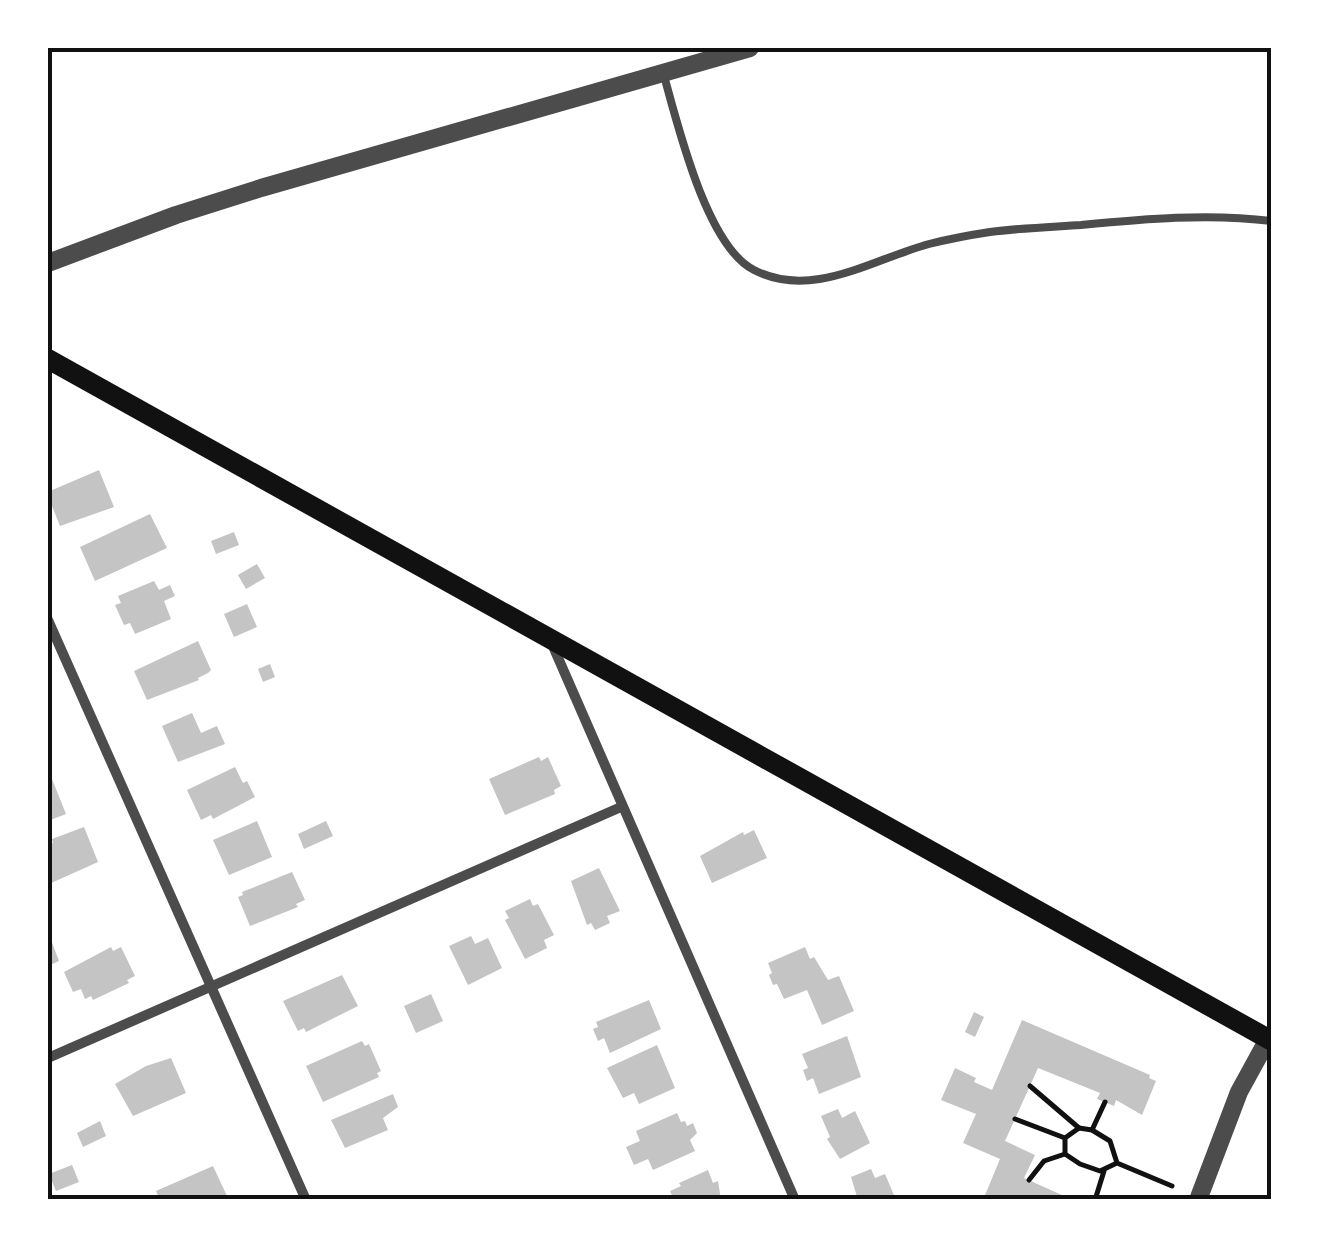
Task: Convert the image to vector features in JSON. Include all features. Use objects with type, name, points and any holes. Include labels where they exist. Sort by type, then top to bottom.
[{"type":"main road","points":[[48,358],[1270,1040]]},
{"type":"street","points":[[48,263],[244,193],[750,48]]},
{"type":"street","points":[[48,620],[306,1200]]},
{"type":"street","points":[[550,639],[795,1200]]},
{"type":"street","points":[[48,1058],[621,807]]},
{"type":"street","points":[[1198,1200],[1240,1092],[1270,1040]]},
{"type":"lane","points":[[663,72],[701,192],[723,238],[750,269],[780,280],[802,282],[862,270],[928,244],[991,232],[1169,217],[1272,222]]},
{"type":"path","points":[[1030,1086],[1079,1128],[1110,1140],[1117,1163]]},
{"type":"path","points":[[1092,1130],[1106,1102]]},
{"type":"path","points":[[1015,1119],[1064,1138]]},
{"type":"path","points":[[1064,1138],[1079,1128]]},
{"type":"path","points":[[1064,1138],[1065,1154]]},
{"type":"path","points":[[1065,1154],[1080,1164],[1104,1171]]},
{"type":"path","points":[[1029,1180],[1044,1161],[1065,1154]]},
{"type":"path","points":[[1095,1200],[1104,1171],[1117,1163]]},
{"type":"path","points":[[1117,1163],[1172,1186]]},
{"type":"building","points":[[99,470],[114,507],[60,526],[48,496],[50,491]]},
{"type":"building","points":[[150,514],[167,548],[95,581],[80,547]]},
{"type":"building","points":[[234,532],[239,545],[216,554],[211,541]]},
{"type":"building","points":[[257,564],[265,578],[246,589],[238,575]]},
{"type":"building","points":[[154,581],[159,590],[170,585],[175,596],[164,601],[171,619],[135,634],[130,623],[124,625],[115,605],[121,603],[118,596]]},
{"type":"building","points":[[247,604],[257,627],[234,637],[224,614]]},
{"type":"building","points":[[198,641],[211,670],[199,680],[147,700],[134,671]]},
{"type":"building","points":[[270,664],[275,677],[263,682],[258,669]]},
{"type":"building","points":[[192,713],[201,733],[217,726],[225,744],[178,762],[162,726]]},
{"type":"building","points":[[539,757],[541,761],[548,757],[561,786],[554,790],[555,794],[505,815],[489,779]]},
{"type":"building","points":[[235,767],[255,797],[213,819],[211,815],[201,820],[187,790]]},
{"type":"building","points":[[48,769],[66,814],[48,821]]},
{"type":"building","points":[[257,821],[272,857],[229,875],[213,840]]},
{"type":"building","points":[[326,821],[333,836],[304,849],[298,834]]},
{"type":"building","points":[[84,827],[98,862],[49,884],[48,845],[53,843],[52,839]]},
{"type":"building","points":[[754,830],[767,858],[712,883],[700,856]]},
{"type":"building","points":[[599,868],[620,911],[607,916],[610,923],[595,930],[591,923],[587,925],[571,881]]},
{"type":"building","points":[[292,872],[305,900],[296,904],[298,907],[250,926],[238,897]]},
{"type":"building","points":[[530,899],[533,906],[538,904],[554,935],[544,940],[547,948],[525,959],[505,920],[509,918],[505,911]]},
{"type":"building","points":[[48,932],[59,961],[48,966]]},
{"type":"building","points":[[471,936],[475,944],[488,938],[502,968],[468,985],[449,946]]},
{"type":"building","points":[[111,947],[113,951],[121,947],[135,976],[127,980],[129,983],[93,1000],[91,996],[85,999],[81,989],[73,992],[64,972]]},
{"type":"building","points":[[805,947],[828,980],[839,976],[854,1011],[822,1025],[807,990],[784,999],[777,984],[773,985],[768,963]]},
{"type":"building","points":[[342,975],[358,1006],[306,1032],[304,1028],[298,1031],[283,1001]]},
{"type":"building","points":[[431,994],[443,1021],[416,1033],[404,1006]]},
{"type":"building","points":[[649,1000],[661,1029],[610,1053],[604,1038],[598,1041],[593,1029],[598,1027],[596,1022]]},
{"type":"building","points":[[974,1012],[984,1017],[975,1037],[965,1032]]},
{"type":"building","points":[[1022,1020],[1156,1081],[1142,1115],[1116,1100],[1114,1106],[1097,1099],[1100,1093],[1038,1068],[1005,1141],[1035,1155],[1024,1178],[1073,1200],[983,1200],[1000,1159],[963,1143],[976,1114],[941,1100],[955,1068],[992,1090]]},
{"type":"building","points":[[847,1036],[861,1077],[819,1094],[813,1078],[807,1081],[803,1070],[808,1068],[802,1054]]},
{"type":"building","points":[[362,1041],[365,1046],[369,1044],[381,1071],[377,1073],[379,1077],[323,1102],[306,1066]]},
{"type":"building","points":[[657,1045],[675,1088],[639,1104],[634,1093],[623,1098],[607,1068]]},
{"type":"building","points":[[171,1058],[186,1093],[133,1116],[115,1084],[146,1066]]},
{"type":"building","points":[[393,1094],[398,1107],[383,1118],[388,1130],[345,1148],[331,1120]]},
{"type":"building","points":[[838,1109],[842,1118],[855,1111],[870,1143],[840,1159],[827,1139],[830,1137],[821,1116]]},
{"type":"building","points":[[677,1113],[687,1126],[693,1123],[697,1133],[690,1140],[695,1151],[653,1170],[648,1159],[634,1165],[626,1147],[640,1141],[636,1131]]},
{"type":"building","points":[[100,1121],[106,1136],[83,1147],[77,1133]]},
{"type":"building","points":[[72,1165],[79,1182],[56,1191],[49,1174]]},
{"type":"building","points":[[213,1166],[227,1196],[219,1200],[160,1200],[156,1191]]},
{"type":"building","points":[[871,1169],[875,1178],[885,1174],[896,1200],[858,1200],[851,1177]]},
{"type":"building","points":[[708,1170],[713,1183],[718,1181],[721,1200],[674,1200],[670,1191],[681,1186],[679,1183]]}]
